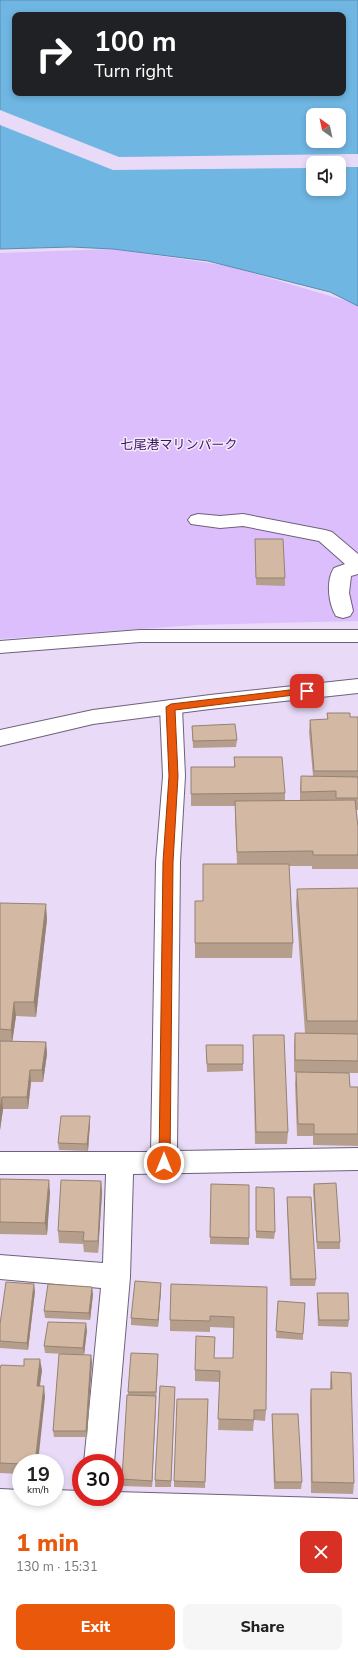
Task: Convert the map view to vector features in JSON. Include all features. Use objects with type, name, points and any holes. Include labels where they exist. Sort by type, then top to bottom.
[{"type":"street","points":[[198,520],[220,522],[243,520],[325,536],[358,566],[341,572],[339,593],[343,611]]},
{"type":"street","points":[[0,738],[93,718],[171,707],[358,686]]},
{"type":"street","points":[[164,1163],[168,862],[174,776],[171,707]]},
{"type":"street","points":[[0,1163],[164,1163],[358,1159]]},
{"type":"street","points":[[100,1454],[116,1277],[120,1163]]},
{"type":"street","points":[[0,1267],[116,1277]]},
{"type":"street","points":[[0,1504],[72,1502]]},
{"type":"street","points":[[124,1503],[358,1514]]},
{"type":"lane","points":[[0,647],[140,636],[358,636]]},
{"type":"green space","name":"七尾港マリンパーク","points":[[113,249],[229,266],[347,301],[358,306],[358,621],[197,625],[0,639],[0,253]]},
{"type":"water","points":[[0,0],[358,0],[358,306],[330,292],[208,261],[113,249],[71,247],[0,249]]},
{"type":"pier","points":[[0,110],[119,157],[358,154],[358,167],[346,167],[346,156],[306,156],[306,168],[113,170],[0,125]]},
{"type":"building","points":[[255,539],[283,539],[285,578],[256,578]]},
{"type":"building","points":[[327,713],[350,713],[350,717],[358,717],[358,771],[314,771],[310,720],[328,719]]},
{"type":"building","points":[[235,724],[237,740],[193,741],[192,726]]},
{"type":"building","points":[[234,757],[282,757],[285,793],[191,794],[191,767],[235,767]]},
{"type":"building","points":[[301,776],[358,777],[358,798],[336,798],[336,791],[301,792]]},
{"type":"building","points":[[355,800],[358,827],[358,855],[313,855],[313,851],[237,852],[235,801]]},
{"type":"building","points":[[203,864],[289,864],[293,943],[195,943],[195,901],[203,901]]},
{"type":"building","points":[[358,888],[358,1021],[307,1021],[297,889]]},
{"type":"building","points":[[0,903],[46,904],[34,1002],[14,1002],[11,1030],[0,1029]]},
{"type":"building","points":[[295,1033],[358,1034],[358,1061],[295,1060]]},
{"type":"building","points":[[253,1035],[284,1035],[288,1132],[256,1132]]},
{"type":"building","points":[[0,1041],[46,1042],[42,1070],[30,1070],[27,1097],[2,1097],[0,1110]]},
{"type":"building","points":[[206,1045],[243,1045],[243,1064],[207,1064]]},
{"type":"building","points":[[296,1072],[349,1073],[350,1087],[358,1087],[358,1134],[314,1134],[314,1124],[298,1124]]},
{"type":"building","points":[[61,1116],[90,1116],[87,1144],[58,1143]]},
{"type":"building","points":[[0,1179],[49,1180],[45,1223],[0,1222]]},
{"type":"building","points":[[61,1180],[101,1181],[98,1241],[83,1241],[84,1232],[58,1231]]},
{"type":"building","points":[[336,1183],[340,1242],[317,1242],[314,1184]]},
{"type":"building","points":[[211,1184],[249,1185],[249,1238],[210,1237]]},
{"type":"building","points":[[256,1187],[274,1188],[275,1232],[256,1231]]},
{"type":"building","points":[[287,1197],[311,1197],[316,1279],[291,1279]]},
{"type":"building","points":[[135,1281],[161,1283],[158,1320],[131,1318]]},
{"type":"building","points":[[6,1282],[34,1284],[27,1343],[0,1341],[0,1324]]},
{"type":"building","points":[[48,1284],[92,1287],[89,1313],[44,1311]]},
{"type":"building","points":[[171,1284],[267,1287],[266,1410],[254,1410],[254,1420],[218,1419],[220,1371],[195,1370],[196,1336],[215,1337],[214,1358],[233,1358],[234,1317],[210,1316],[210,1321],[170,1320]]},
{"type":"building","points":[[317,1293],[348,1293],[349,1320],[319,1320]]},
{"type":"building","points":[[278,1301],[305,1303],[303,1334],[276,1331]]},
{"type":"building","points":[[48,1322],[86,1323],[83,1348],[44,1346]]},
{"type":"building","points":[[131,1353],[158,1354],[156,1392],[128,1392]]},
{"type":"building","points":[[59,1354],[91,1355],[86,1431],[53,1431]]},
{"type":"building","points":[[24,1359],[40,1359],[37,1386],[44,1386],[36,1454],[12,1454],[12,1464],[0,1463],[0,1369],[1,1365],[24,1366]]},
{"type":"building","points":[[331,1372],[351,1373],[354,1483],[312,1482],[311,1389],[332,1389]]},
{"type":"building","points":[[160,1386],[175,1387],[171,1481],[155,1480]]},
{"type":"building","points":[[127,1395],[156,1396],[152,1481],[124,1479],[123,1454]]},
{"type":"building","points":[[177,1399],[208,1399],[205,1482],[174,1481]]},
{"type":"building","points":[[272,1414],[298,1414],[302,1482],[275,1482]]},
{"type":"route","points":[[164,1163],[168,862],[174,776],[171,707],[307,691]]}]
